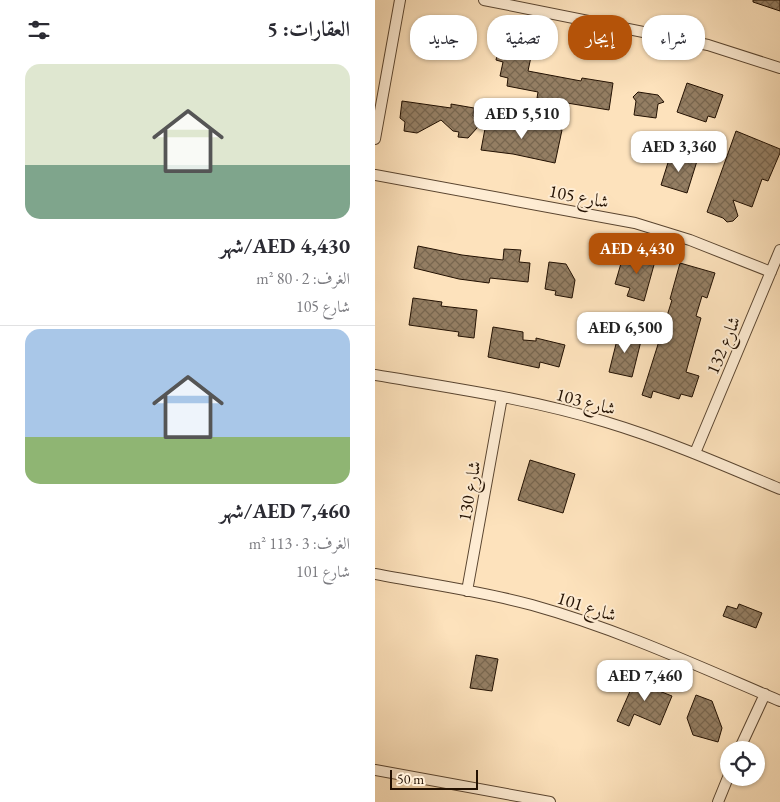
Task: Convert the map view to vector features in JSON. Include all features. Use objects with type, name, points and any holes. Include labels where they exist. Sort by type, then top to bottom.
[{"type":"street","points":[[375,139],[400,0]]},
{"type":"street","points":[[484,0],[707,45],[780,68]]},
{"type":"street","name":"شارع 105","points":[[375,175],[635,223],[690,240],[771,272]]},
{"type":"street","name":"شارع 132","points":[[695,453],[780,250]]},
{"type":"street","name":"شارع 103","points":[[375,375],[502,397],[606,422],[695,453],[780,489]]},
{"type":"street","name":"شارع 130","points":[[467,591],[502,397]]},
{"type":"street","name":"شارع 101","points":[[375,574],[530,605],[598,626],[632,638],[780,701]]},
{"type":"street","points":[[743,741],[765,694]]},
{"type":"street","points":[[375,770],[550,802]]},
{"type":"street","points":[[718,802],[725,786]]},
{"type":"building","points":[[753,0],[780,0],[780,11],[753,2]]},
{"type":"building","points":[[496,60],[530,60],[528,71],[581,81],[582,78],[613,83],[609,110],[537,98],[538,92],[507,86],[508,78],[500,76],[503,62]]},
{"type":"building","points":[[687,83],[723,95],[715,118],[708,116],[706,122],[677,112]]},
{"type":"building","points":[[638,92],[658,95],[664,102],[658,104],[656,118],[634,115],[636,101],[633,97]]},
{"type":"building","points":[[402,101],[451,108],[451,104],[474,108],[473,116],[486,118],[468,138],[458,137],[459,132],[453,131],[441,120],[417,133],[404,131],[405,122],[400,118]]},
{"type":"building","points":[[487,118],[529,125],[529,123],[562,130],[555,163],[513,154],[481,150]]},
{"type":"building","points":[[736,131],[780,149],[780,153],[768,181],[762,179],[752,207],[733,200],[738,216],[733,221],[727,222],[723,218],[707,212]]},
{"type":"building","points":[[671,153],[697,161],[687,193],[661,185]]},
{"type":"building","points":[[418,246],[462,255],[503,260],[504,249],[521,250],[519,262],[530,263],[528,282],[490,278],[489,283],[459,279],[414,268]]},
{"type":"building","points":[[640,249],[657,254],[644,301],[627,296],[630,288],[615,284],[622,260],[636,263]]},
{"type":"building","points":[[549,262],[566,264],[575,280],[572,298],[555,295],[556,291],[545,289]]},
{"type":"building","points":[[680,263],[715,273],[707,298],[702,296],[696,316],[701,318],[686,372],[699,376],[692,397],[681,394],[679,399],[653,391],[651,398],[642,395],[672,300],[670,299]]},
{"type":"building","points":[[413,298],[442,302],[441,306],[477,310],[474,338],[458,336],[459,332],[409,325]]},
{"type":"building","points":[[493,327],[523,332],[523,340],[536,341],[536,338],[565,345],[559,367],[540,362],[539,368],[488,357]]},
{"type":"building","points":[[619,332],[642,337],[632,377],[609,372]]},
{"type":"building","points":[[530,460],[575,474],[563,513],[518,500]]},
{"type":"building","points":[[739,604],[762,613],[756,628],[723,616],[727,606],[737,609]]},
{"type":"building","points":[[476,655],[498,659],[492,691],[470,688]]},
{"type":"building","points":[[638,673],[657,681],[654,689],[672,696],[660,725],[634,714],[629,726],[617,721]]},
{"type":"building","points":[[696,695],[712,701],[722,728],[718,742],[693,735],[687,718]]}]
